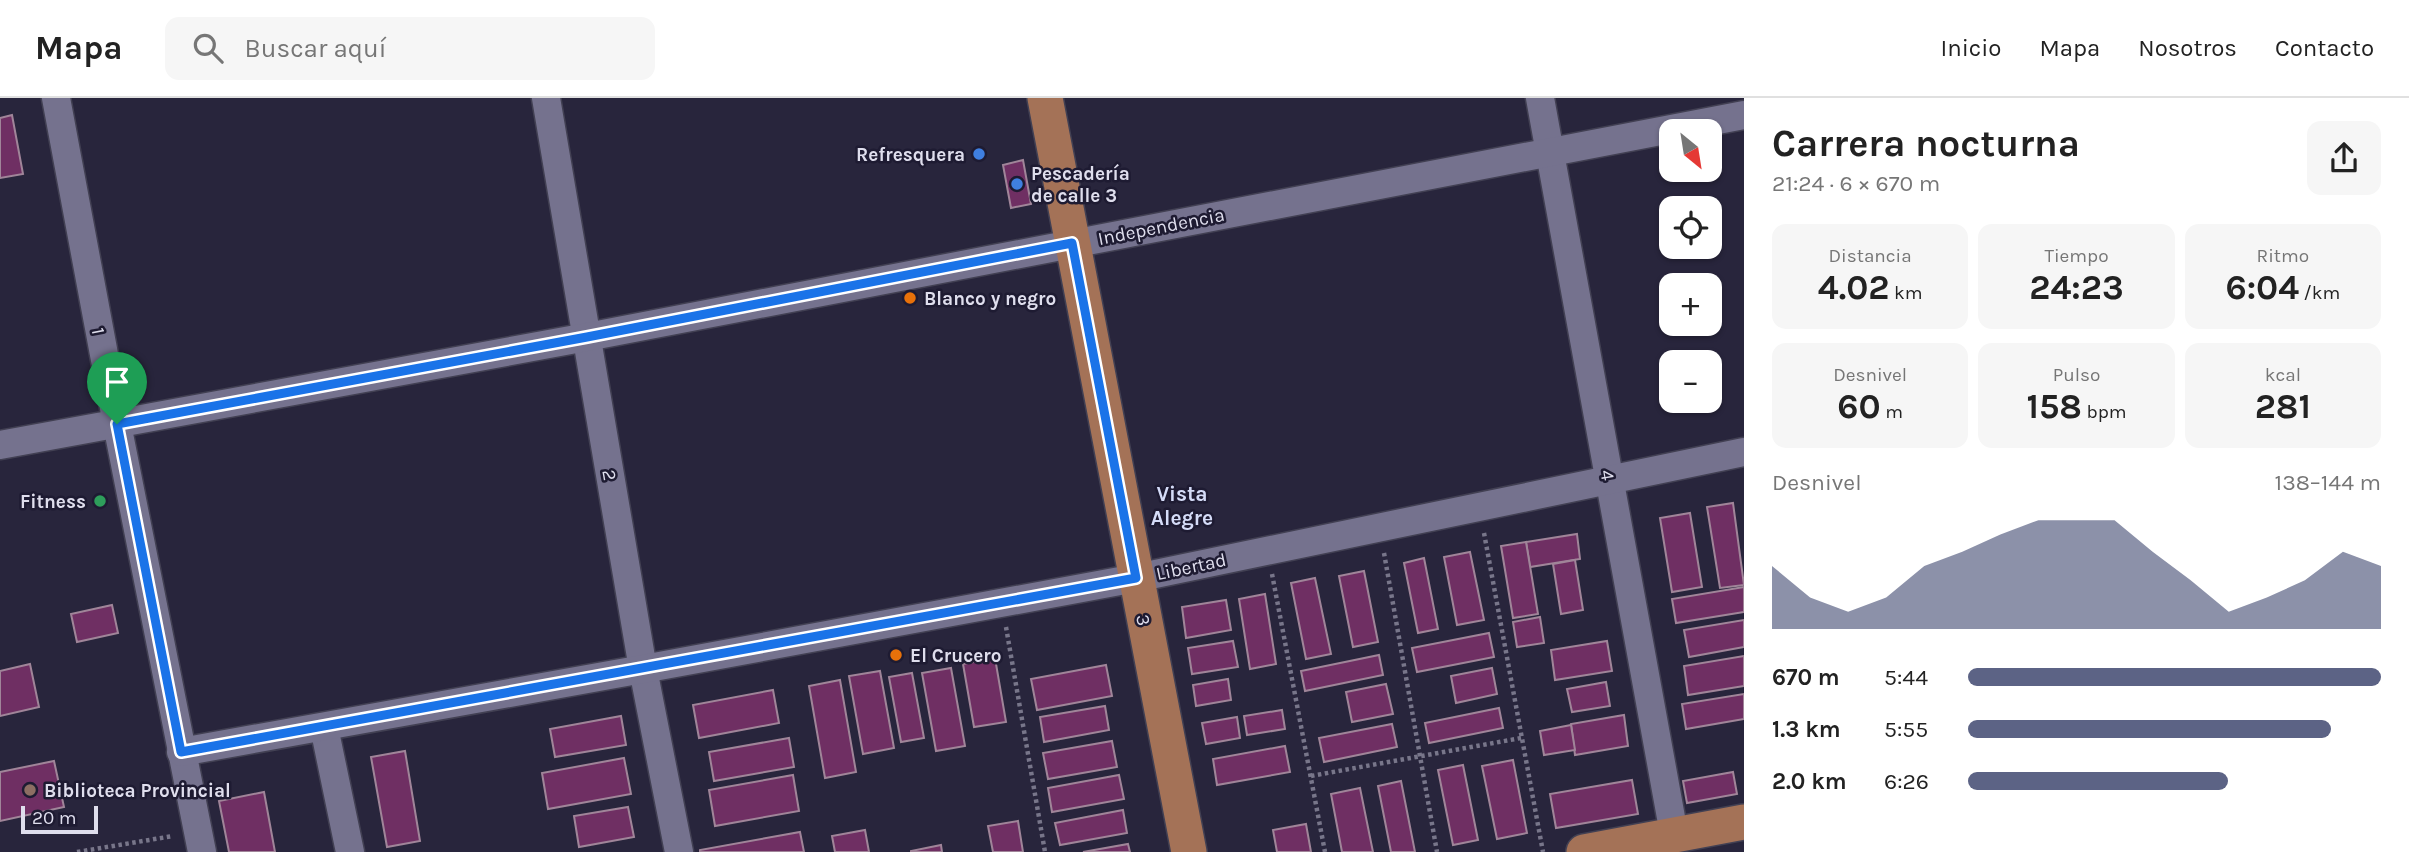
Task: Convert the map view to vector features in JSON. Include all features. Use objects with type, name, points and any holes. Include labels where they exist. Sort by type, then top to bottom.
[{"type":"main road","name":"3","points":[[1045,98],[1189,852]]},
{"type":"main road","points":[[1584,852],[1676,843],[1744,822]]},
{"type":"street","name":"1","points":[[55,98],[200,842]]},
{"type":"street","name":"2","points":[[546,98],[643,669],[679,852]]},
{"type":"street","name":"4","points":[[1539,98],[1676,843]]},
{"type":"street","name":"Independencia","points":[[0,445],[587,337],[1744,115]]},
{"type":"street","name":"Libertad","points":[[181,752],[1136,578],[1744,452]]},
{"type":"street","points":[[324,727],[350,852]]},
{"type":"path","points":[[1479,507],[1542,852]]},
{"type":"path","points":[[1379,527],[1437,852]]},
{"type":"path","points":[[1268,551],[1325,852]]},
{"type":"path","points":[[1002,602],[1045,852]]},
{"type":"path","points":[[1311,776],[1521,738]]},
{"type":"path","points":[[77,852],[200,842]]},
{"type":"building","points":[[12,115],[23,174],[0,178],[0,118]]},
{"type":"building","name":"Pescadería de calle 3","points":[[1023,160],[1031,204],[1011,208],[1003,165]]},
{"type":"building","points":[[1733,503],[1744,585],[1720,588],[1707,507]]},
{"type":"building","points":[[1690,513],[1702,587],[1672,592],[1660,518]]},
{"type":"building","points":[[1577,534],[1580,559],[1530,567],[1526,542]]},
{"type":"building","points":[[1526,542],[1538,614],[1513,618],[1501,546]]},
{"type":"building","points":[[1470,552],[1484,620],[1457,625],[1444,557]]},
{"type":"building","points":[[1424,558],[1438,629],[1418,633],[1404,563]]},
{"type":"building","points":[[1575,560],[1583,610],[1561,614],[1553,564]]},
{"type":"building","points":[[1364,571],[1378,642],[1353,647],[1339,576]]},
{"type":"building","points":[[1315,578],[1331,654],[1306,659],[1291,583]]},
{"type":"building","points":[[1744,587],[1744,612],[1676,623],[1672,599]]},
{"type":"building","points":[[1265,594],[1276,664],[1250,669],[1239,599]]},
{"type":"building","points":[[1226,600],[1231,630],[1186,638],[1182,607]]},
{"type":"building","points":[[112,605],[118,633],[77,642],[71,614]]},
{"type":"building","points":[[1540,617],[1544,643],[1517,647],[1513,622]]},
{"type":"building","points":[[1744,620],[1744,647],[1689,657],[1684,630]]},
{"type":"building","points":[[1489,633],[1494,657],[1417,672],[1412,648]]},
{"type":"building","points":[[1233,641],[1238,667],[1192,674],[1188,648]]},
{"type":"building","points":[[1607,641],[1612,671],[1555,680],[1551,650]]},
{"type":"building","points":[[1379,655],[1383,675],[1305,691],[1301,671]]},
{"type":"building","points":[[1744,656],[1744,686],[1688,695],[1684,666]]},
{"type":"building","points":[[995,658],[1006,722],[974,727],[963,664]]},
{"type":"building","points":[[30,664],[39,707],[0,716],[0,671]]},
{"type":"building","points":[[1106,665],[1112,696],[1037,710],[1031,679]]},
{"type":"building","points":[[951,668],[965,746],[936,751],[922,673]]},
{"type":"building","points":[[1492,668],[1497,694],[1456,703],[1451,676]]},
{"type":"building","points":[[880,671],[894,748],[863,754],[849,676]]},
{"type":"building","points":[[912,673],[924,738],[901,742],[889,677]]},
{"type":"building","points":[[1228,679],[1231,700],[1196,706],[1193,685]]},
{"type":"building","points":[[840,680],[856,772],[825,778],[809,686]]},
{"type":"building","points":[[1606,682],[1610,706],[1572,712],[1567,689]]},
{"type":"building","points":[[1386,684],[1393,714],[1352,722],[1346,692]]},
{"type":"building","points":[[773,690],[779,723],[699,738],[693,705]]},
{"type":"building","points":[[1744,694],[1744,719],[1686,729],[1682,704]]},
{"type":"building","points":[[1105,706],[1109,730],[1044,742],[1040,717]]},
{"type":"building","points":[[1499,708],[1503,728],[1429,743],[1425,723]]},
{"type":"building","points":[[1282,710],[1285,729],[1247,735],[1244,716]]},
{"type":"building","points":[[1624,715],[1628,746],[1575,755],[1571,724]]},
{"type":"building","points":[[621,716],[626,745],[555,757],[550,729]]},
{"type":"building","points":[[1237,717],[1240,738],[1206,744],[1202,723]]},
{"type":"building","points":[[1392,724],[1397,747],[1324,762],[1319,738]]},
{"type":"building","points":[[1571,725],[1575,750],[1544,755],[1540,731]]},
{"type":"building","points":[[789,738],[794,767],[714,781],[709,752]]},
{"type":"building","points":[[1112,741],[1117,767],[1048,779],[1043,753]]},
{"type":"building","points":[[1285,746],[1290,772],[1217,785],[1213,759]]},
{"type":"building","points":[[405,751],[420,841],[387,847],[371,757]]},
{"type":"building","points":[[624,758],[631,794],[548,809],[542,773]]},
{"type":"building","points":[[1513,760],[1527,833],[1497,839],[1482,766]]},
{"type":"building","name":"Biblioteca Provincial","points":[[54,761],[64,807],[0,821],[0,772]]},
{"type":"building","points":[[1463,765],[1478,840],[1453,845],[1438,770]]},
{"type":"building","points":[[1733,772],[1737,794],[1687,803],[1683,781]]},
{"type":"building","points":[[793,775],[799,811],[715,826],[709,790]]},
{"type":"building","points":[[1119,775],[1124,799],[1052,812],[1048,788]]},
{"type":"building","points":[[1632,780],[1638,814],[1556,828],[1550,794]]},
{"type":"building","points":[[1401,781],[1415,852],[1391,852],[1378,786]]},
{"type":"building","points":[[1360,788],[1373,852],[1342,852],[1331,794]]},
{"type":"building","points":[[264,792],[275,852],[229,852],[219,801]]},
{"type":"building","points":[[628,807],[634,837],[579,847],[574,816]]},
{"type":"building","points":[[1123,810],[1127,833],[1060,845],[1055,823]]},
{"type":"building","points":[[1018,821],[1023,852],[993,852],[988,826]]},
{"type":"building","points":[[1306,824],[1311,852],[1277,852],[1273,830]]},
{"type":"building","points":[[865,830],[869,852],[835,852],[832,836]]},
{"type":"building","points":[[800,832],[804,852],[700,852],[700,850]]},
{"type":"building","points":[[1128,844],[1130,852],[1083,852]]},
{"type":"building","points":[[941,845],[942,852],[911,852],[911,851]]},
{"type":"place","name":"Refresquera","points":[[979,154]]},
{"type":"place","name":"Pescadería de calle 3","points":[[1017,184]]},
{"type":"place","name":"Blanco y negro","points":[[910,298]]},
{"type":"place","name":"Fitness","points":[[100,501]]},
{"type":"place","name":"El Crucero","points":[[896,655]]},
{"type":"place","name":"Biblioteca Provincial","points":[[30,790]]},
{"type":"district","name":"Vista Alegre","points":[[1182,506]]},
{"type":"route","points":[[1072,243],[1136,578],[181,752],[117,424],[1072,243]]}]
